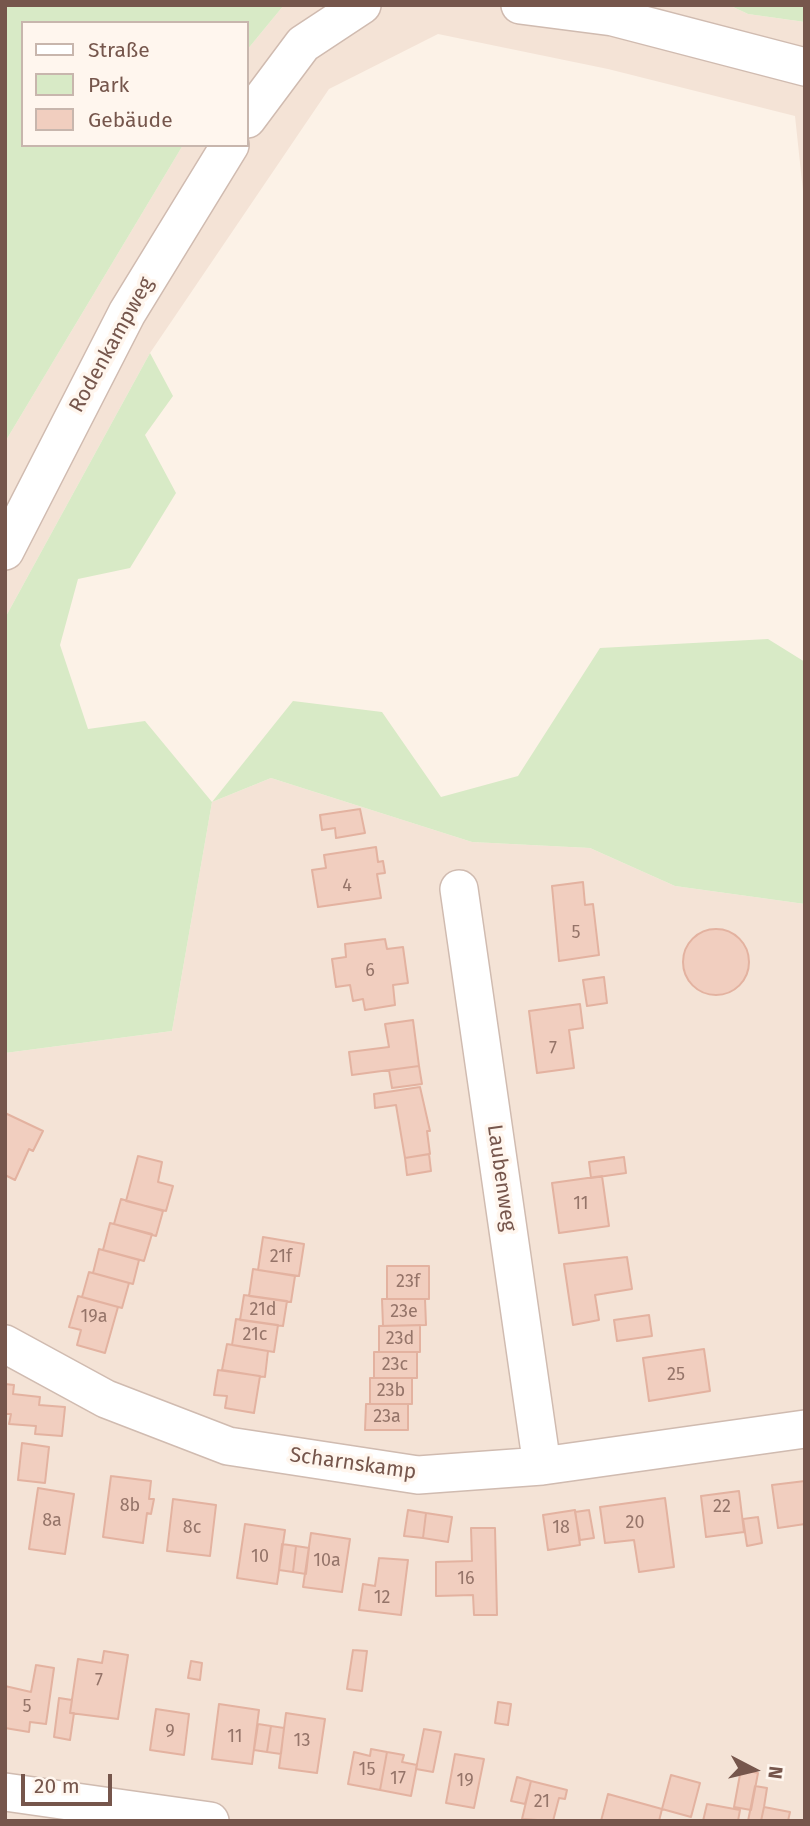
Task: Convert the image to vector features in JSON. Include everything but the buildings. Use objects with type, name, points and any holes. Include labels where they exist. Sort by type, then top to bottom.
[{"type":"street","points":[[248,118],[303,44],[362,5]]},
{"type":"street","points":[[520,5],[621,11],[805,67]]},
{"type":"street","name":"Rodenkampweg","points":[[5,551],[127,313],[229,147]]},
{"type":"street","name":"Laubenweg","points":[[459,889],[542,1466]]},
{"type":"street","name":"Scharnskamp","points":[[5,1344],[106,1399],[228,1446],[418,1475],[542,1466],[805,1429]]},
{"type":"street","points":[[5,1792],[210,1821]]},
{"type":"shaded area","points":[[284,5],[729,5],[748,14],[805,22],[805,210],[795,116],[608,69],[438,34],[329,89],[150,353],[5,618],[5,442],[182,147],[248,147],[248,49]]},
{"type":"shaded area","points":[[271,778],[472,842],[590,848],[675,886],[805,904],[805,1821],[5,1821],[5,1053],[172,1031],[212,802]]},
{"type":"green space","points":[[5,5],[284,5],[248,49],[248,21],[21,21],[21,147],[182,147],[5,442]]},
{"type":"green space","points":[[729,5],[805,5],[805,22],[748,14]]},
{"type":"green space","points":[[150,353],[173,396],[145,435],[176,493],[130,568],[78,579],[60,645],[88,729],[145,721],[212,802],[172,1031],[5,1053],[5,618]]},
{"type":"green space","points":[[768,639],[805,662],[805,904],[675,886],[590,848],[472,842],[271,778],[212,802],[293,701],[382,712],[441,797],[518,776],[600,648]]}]
